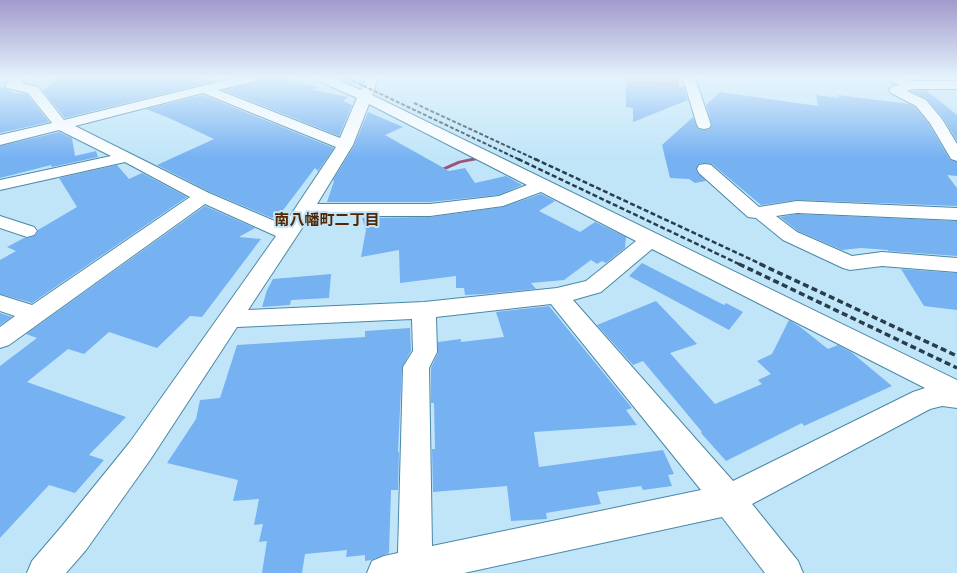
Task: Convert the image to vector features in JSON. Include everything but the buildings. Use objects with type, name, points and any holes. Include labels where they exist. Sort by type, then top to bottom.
[{"type":"street","points":[[45,105],[61,125],[127,157],[203,197],[288,234]]},
{"type":"street","points":[[0,140],[141,105]]},
{"type":"street","points":[[244,105],[345,145]]},
{"type":"street","points":[[44,573],[74,538],[140,451],[288,234],[345,145],[361,105]]},
{"type":"street","points":[[399,105],[542,185],[957,392]]},
{"type":"street","points":[[698,105],[704,125]]},
{"type":"street","points":[[922,105],[937,122],[957,156]]},
{"type":"street","points":[[0,185],[127,157]]},
{"type":"street","points":[[705,169],[755,213],[797,207],[957,214]]},
{"type":"street","points":[[304,210],[430,210],[503,201],[542,185]]},
{"type":"street","points":[[0,339],[203,197]]},
{"type":"street","points":[[760,212],[790,236],[850,263],[882,259],[957,265]]},
{"type":"street","points":[[0,222],[27,231]]},
{"type":"street","points":[[230,319],[424,310],[557,296],[593,287],[651,239]]},
{"type":"street","points":[[557,296],[729,500],[786,573]]},
{"type":"street","points":[[0,303],[34,314]]},
{"type":"street","points":[[415,566],[416,366],[425,352],[424,310]]},
{"type":"street","points":[[384,573],[729,500],[923,400],[942,394],[957,397]]},
{"type":"waterway","points":[[436,172],[460,162],[481,158]]},
{"type":"railway","points":[[403,105],[520,160]]},
{"type":"railway","points":[[418,105],[537,160]]},
{"type":"railway","points":[[518,159],[741,265]]},
{"type":"railway","points":[[535,159],[763,265]]},
{"type":"railway","points":[[739,264],[957,368]]},
{"type":"railway","points":[[760,264],[957,356]]},
{"type":"district","name":"南八幡町二丁目","points":[[327,221]]}]
